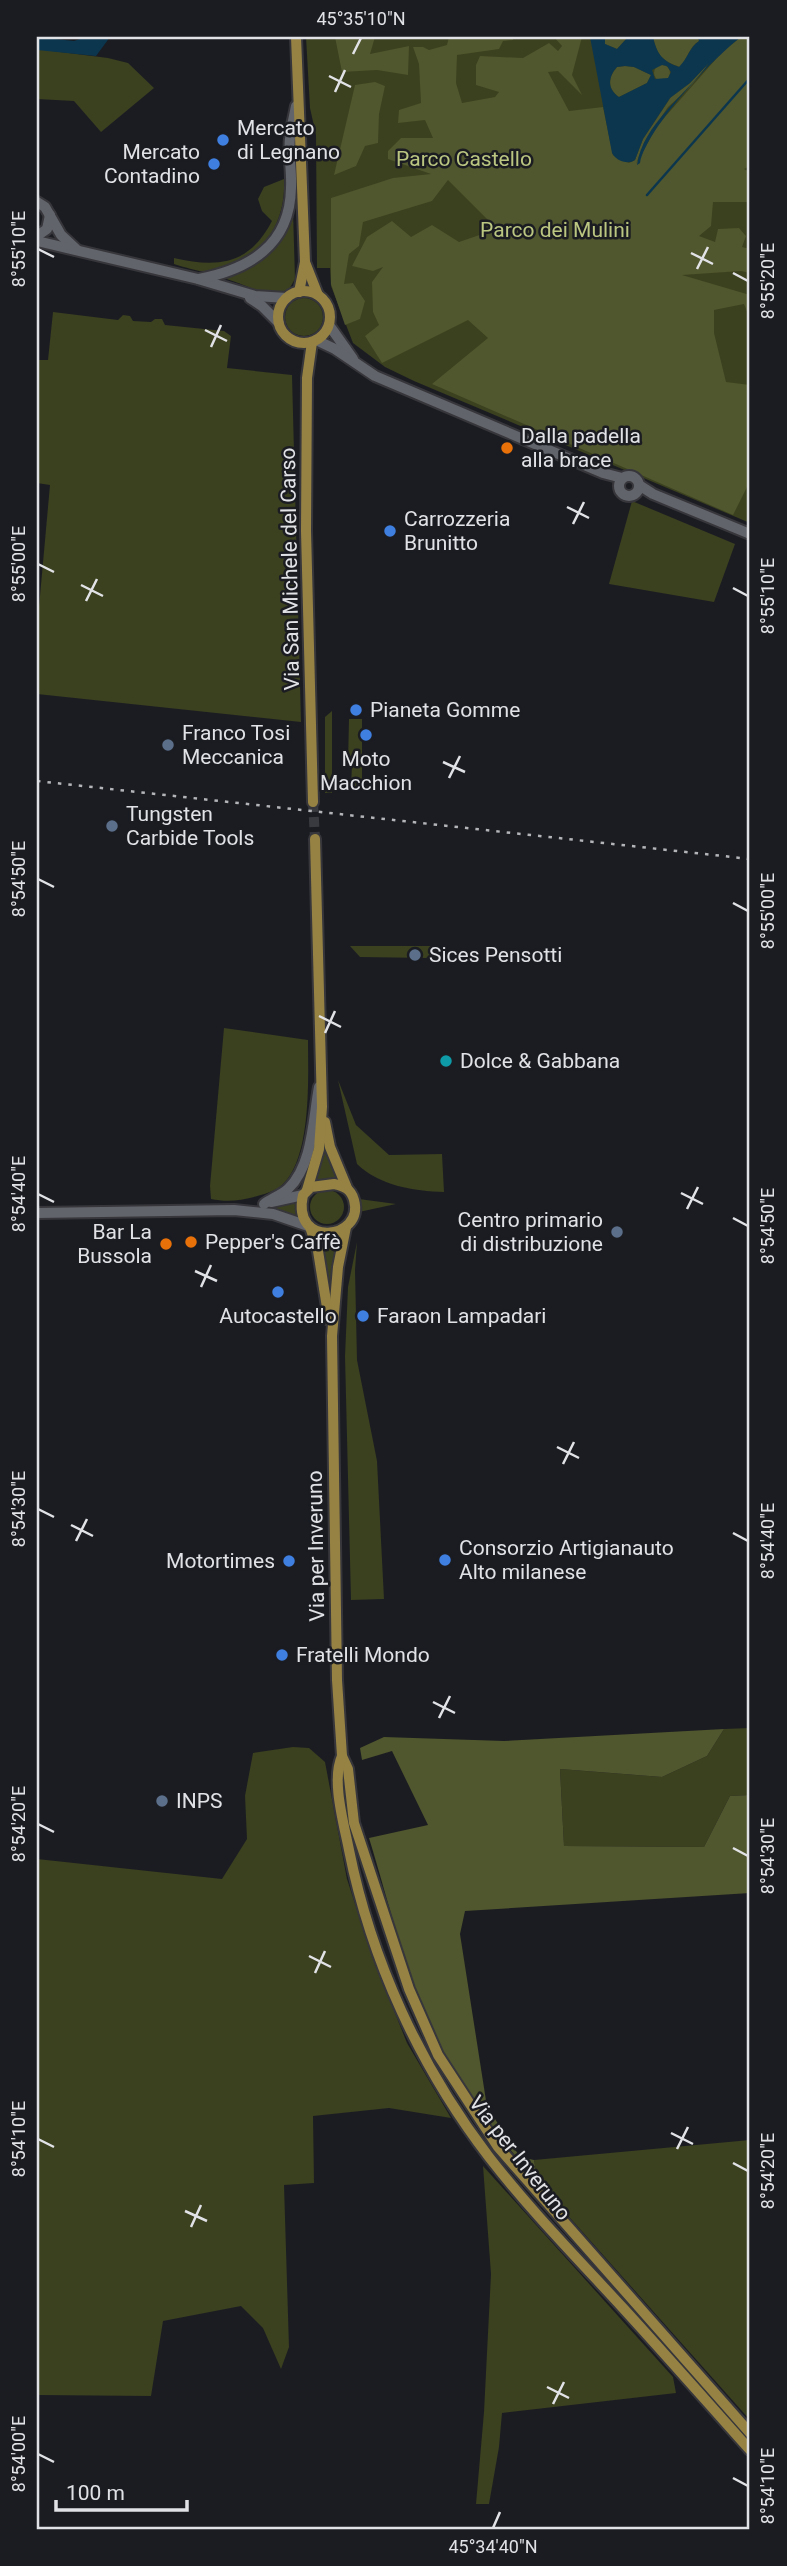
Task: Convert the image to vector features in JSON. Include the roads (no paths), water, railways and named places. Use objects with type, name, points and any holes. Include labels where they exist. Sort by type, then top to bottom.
[{"type":"main road","points":[[296,37],[305,262],[299,292]]},
{"type":"main road","points":[[305,262],[318,295],[330,312],[329,325],[322,336],[314,341],[296,342],[285,335],[279,323],[280,310],[287,298],[299,292],[318,295]]},
{"type":"main road","name":"Via San Michele del Carso","points":[[313,802],[306,531],[307,378],[314,341]]},
{"type":"main road","name":"Via San Michele del Carso","points":[[296,342],[307,378]]},
{"type":"main road","points":[[315,839],[322,1108],[319,1149],[301,1213],[309,1227],[328,1233],[346,1227],[354,1215],[355,1204],[330,1147],[322,1108]]},
{"type":"main road","points":[[305,1192],[320,1185],[334,1184],[347,1188]]},
{"type":"main road","name":"Via per Inveruno","points":[[309,1227],[318,1251],[332,1336]]},
{"type":"main road","name":"Via per Inveruno","points":[[346,1227],[338,1266],[332,1336],[337,1679],[342,1756],[348,1769],[354,1824],[409,1989],[438,2055],[498,2147],[750,2432]]},
{"type":"main road","name":"Via per Inveruno","points":[[342,1756],[338,1778],[356,1887],[389,1982],[433,2073],[476,2140],[523,2199],[750,2450]]},
{"type":"street","points":[[198,279],[235,270],[250,262],[269,246],[283,226],[289,211],[290,140],[299,93]]},
{"type":"street","points":[[37,202],[45,207],[61,235],[76,249]]},
{"type":"street","points":[[37,239],[47,229],[50,215]]},
{"type":"street","points":[[37,239],[267,299],[287,298]]},
{"type":"street","points":[[232,289],[262,306],[279,323]]},
{"type":"street","points":[[329,325],[359,367]]},
{"type":"street","points":[[314,341],[335,349],[375,376],[603,473],[620,480],[631,475],[637,479],[638,488],[632,496],[625,496],[621,492],[620,480]]},
{"type":"street","points":[[638,488],[750,534]]},
{"type":"street","points":[[264,1204],[288,1189],[301,1170],[309,1147],[321,1074]]},
{"type":"street","points":[[234,1210],[305,1192]]},
{"type":"street","points":[[37,1213],[234,1210],[273,1214],[309,1227]]},
{"type":"water","points":[[37,37],[74,41],[86,37],[110,37],[96,56],[37,50]]},
{"type":"water","points":[[590,37],[605,37],[605,44],[617,49],[628,37],[653,37],[661,56],[679,67],[699,41],[698,37],[741,37],[714,61],[667,114],[645,148],[640,163],[637,165],[647,136],[709,63],[690,83],[670,98],[643,139],[635,160],[622,161],[612,153]],"holes":[[[662,65],[667,66],[671,72],[668,78],[655,79],[652,70]],[[625,66],[651,75],[647,83],[619,97],[612,90],[611,79],[617,67]]]},
{"type":"waterway","points":[[647,195],[750,78]]},
{"type":"tunnel","points":[[313,802],[315,839]]},
{"type":"railway","points":[[37,781],[750,859]]},
{"type":"place","name":"Mercato di Legnano","points":[[223,140]]},
{"type":"place","name":"Mercato Contadino","points":[[214,164]]},
{"type":"place","name":"Dalla padella alla brace","points":[[507,448]]},
{"type":"place","name":"Carrozzeria Brunitto","points":[[390,531]]},
{"type":"place","name":"Pianeta Gomme","points":[[356,710]]},
{"type":"place","name":"Moto Macchion","points":[[366,735]]},
{"type":"place","name":"Franco Tosi Meccanica","points":[[168,745]]},
{"type":"place","name":"Tungsten Carbide Tools","points":[[112,826]]},
{"type":"place","name":"Sices Pensotti","points":[[415,955]]},
{"type":"place","name":"Dolce & Gabbana","points":[[446,1061]]},
{"type":"place","name":"Centro primario di distribuzione","points":[[617,1232]]},
{"type":"place","name":"Pepper's Caffè","points":[[191,1242]]},
{"type":"place","name":"Bar La Bussola","points":[[166,1244]]},
{"type":"place","name":"Autocastello","points":[[278,1292]]},
{"type":"place","name":"Faraon Lampadari","points":[[363,1316]]},
{"type":"place","name":"Consorzio Artigianauto Alto milanese","points":[[445,1560]]},
{"type":"place","name":"Motortimes","points":[[289,1561]]},
{"type":"place","name":"Fratelli Mondo","points":[[282,1655]]},
{"type":"place","name":"INPS","points":[[162,1801]]},
{"type":"park label","name":"Parco Castello","points":[[464,159]]},
{"type":"park label","name":"Parco dei Mulini","points":[[555,230]]}]
